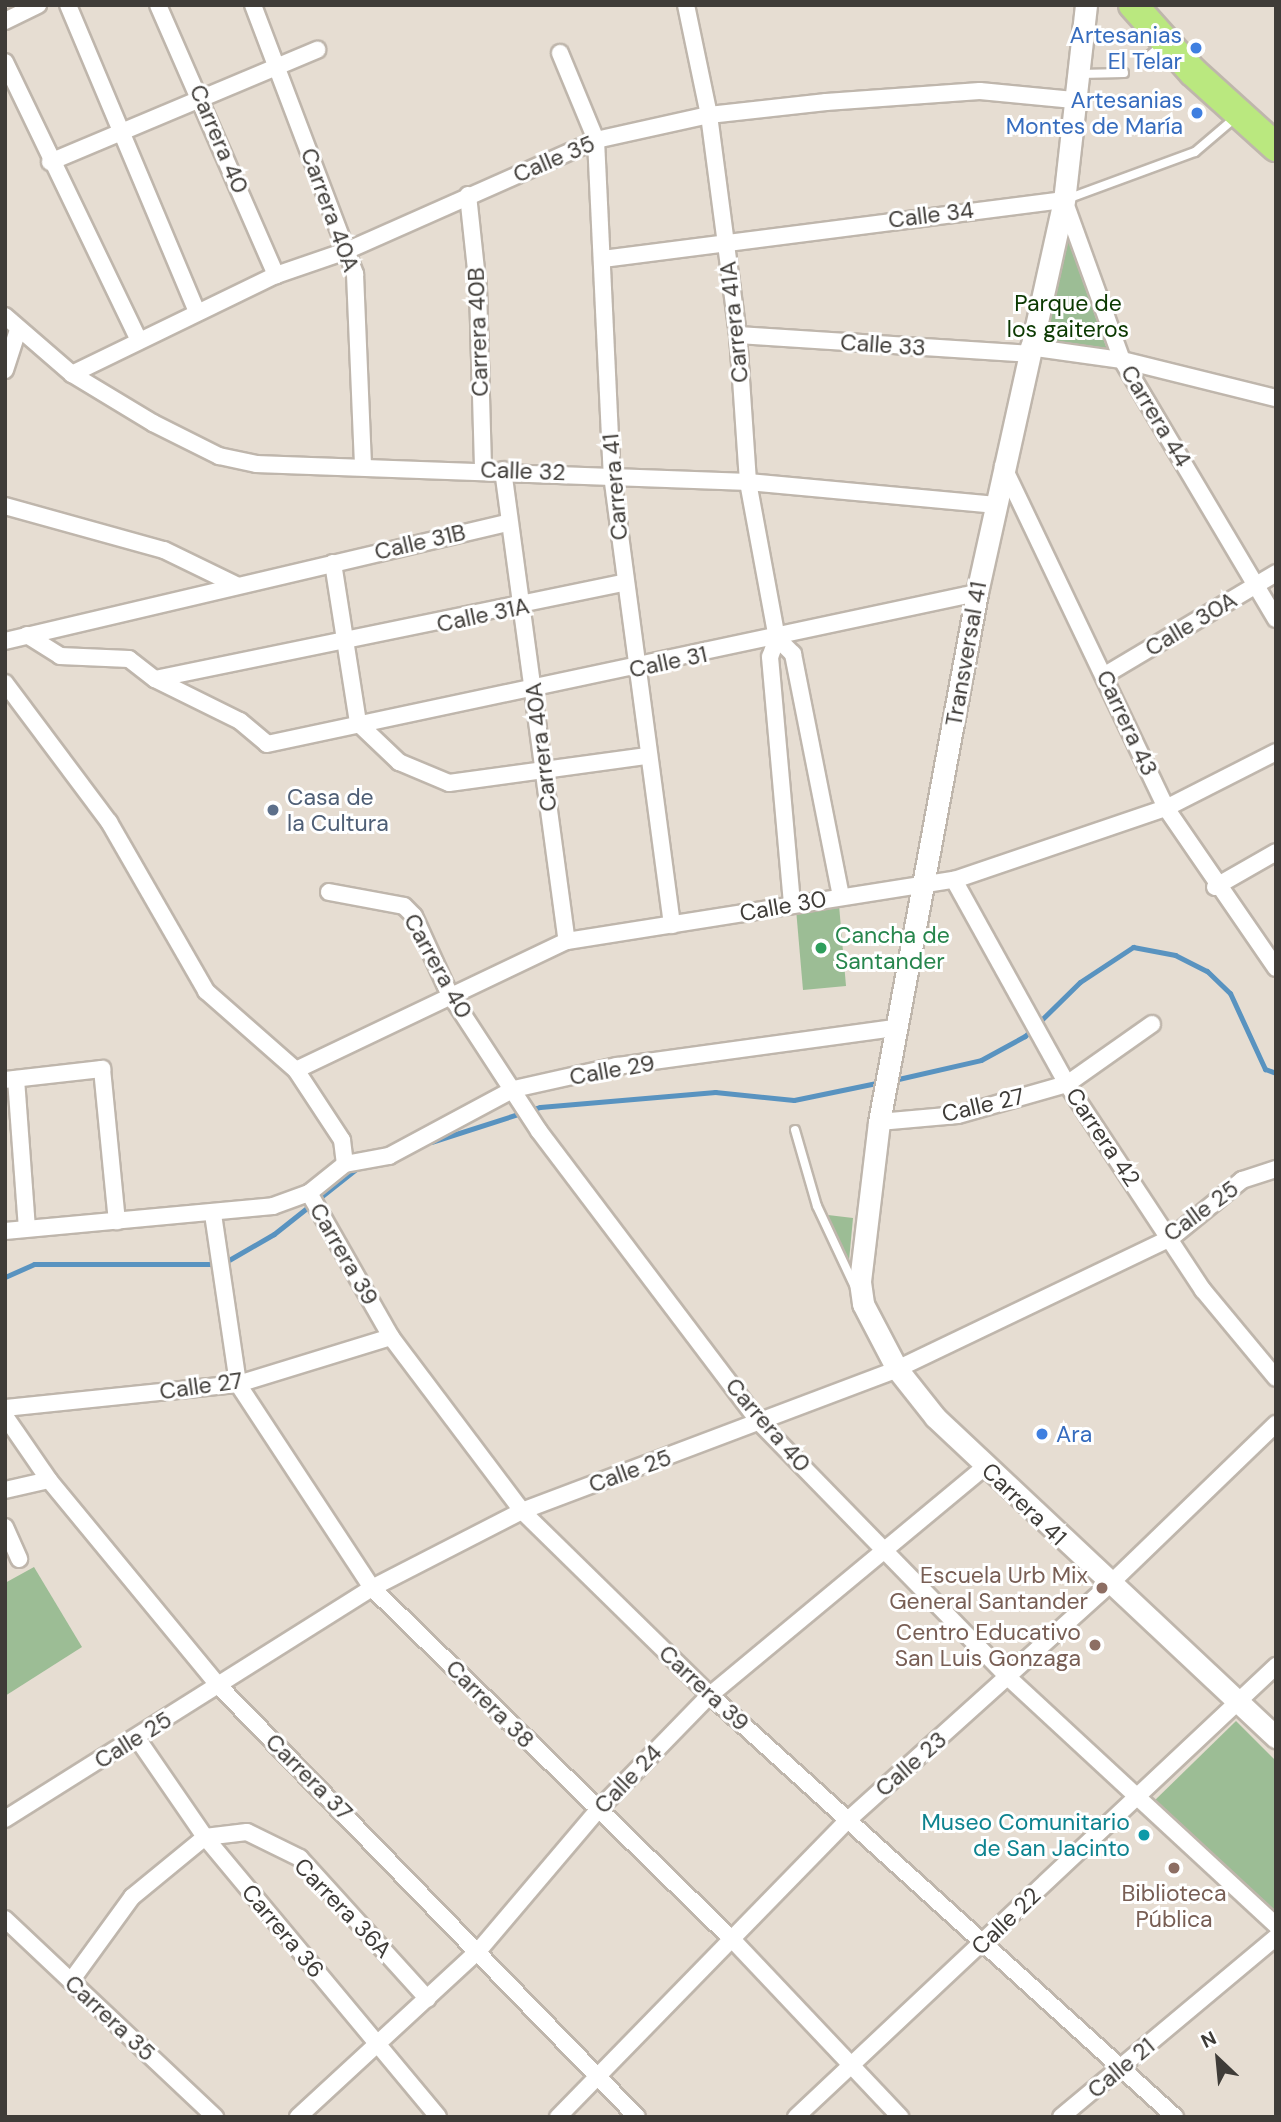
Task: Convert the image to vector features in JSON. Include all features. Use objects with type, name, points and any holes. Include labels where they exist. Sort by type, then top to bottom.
[{"type":"highway","points":[[1133,5],[1238,114],[1273,140]]},
{"type":"street","points":[[5,21],[38,5]]},
{"type":"street","points":[[68,5],[197,312]]},
{"type":"street","name":"Carrera 40","points":[[158,5],[202,97],[276,275]]},
{"type":"street","name":"Carrera 41A","points":[[686,5],[709,115],[738,335],[748,482],[777,638],[770,657],[792,904]]},
{"type":"street","name":"Transversal 41","points":[[863,1304],[859,1250],[890,1057],[926,885],[976,593],[1002,463],[1064,200],[1076,74],[1086,5]]},
{"type":"street","name":"Carrera 40A","points":[[254,6],[355,274],[363,465]]},
{"type":"street","points":[[50,162],[317,50]]},
{"type":"street","name":"Carrera 41","points":[[560,53],[596,140],[612,475],[624,583],[672,925]]},
{"type":"street","points":[[5,62],[50,162],[139,340]]},
{"type":"street","name":"Calle 35","points":[[72,374],[276,275],[346,251],[596,140],[709,115],[980,92],[1074,100]]},
{"type":"street","name":"Carrera 40B","points":[[468,195],[478,288],[483,469]]},
{"type":"street","name":"Calle 34","points":[[603,259],[724,239],[1064,200]]},
{"type":"street","name":"Carrera 44","points":[[1064,200],[1122,360],[1276,619]]},
{"type":"street","name":"Calle 32","points":[[5,317],[72,374],[219,456],[257,464],[483,469],[748,482],[994,505]]},
{"type":"street","points":[[5,370],[18,330]]},
{"type":"street","name":"Calle 33","points":[[738,335],[1029,351],[1122,360],[1276,398]]},
{"type":"street","name":"Carrera 43","points":[[1002,463],[1047,568],[1105,675],[1166,808],[1216,887],[1276,968]]},
{"type":"street","name":"Carrera 40A","points":[[503,470],[507,523],[534,686],[567,941]]},
{"type":"street","points":[[5,506],[164,550],[236,585]]},
{"type":"street","name":"Calle 31B","points":[[5,640],[236,585],[282,580],[333,563],[507,523]]},
{"type":"street","points":[[333,563],[342,646],[358,723],[400,762],[449,783],[544,773],[647,755]]},
{"type":"street","name":"Calle 30A","points":[[1105,675],[1276,573]]},
{"type":"street","name":"Calle 31A","points":[[155,679],[342,646],[624,583]]},
{"type":"street","name":"Calle 31","points":[[155,679],[240,721],[267,744],[534,686],[636,670],[976,593]]},
{"type":"street","points":[[27,635],[60,656],[129,659],[155,679]]},
{"type":"street","name":"Carrera 41A","points":[[777,638],[793,654],[841,896]]},
{"type":"street","points":[[5,683],[108,822],[206,991],[296,1070],[342,1140],[345,1164],[309,1193],[273,1206],[213,1214],[5,1231]]},
{"type":"street","name":"Calle 30","points":[[296,1070],[449,993],[567,941],[954,880],[1166,808],[1276,752]]},
{"type":"street","points":[[1216,887],[1276,852]]},
{"type":"street","name":"Carrera 42","points":[[954,880],[1027,1018],[1067,1084],[1203,1290],[1276,1378]]},
{"type":"street","name":"Carrera 40","points":[[329,891],[404,906],[414,916],[449,993],[539,1130],[760,1423],[1009,1678],[1276,1925]]},
{"type":"street","name":"Calle 27","points":[[879,1122],[958,1115],[1067,1084],[1152,1024]]},
{"type":"street","name":"Calle 29","points":[[345,1164],[389,1156],[515,1093],[617,1066],[895,1028]]},
{"type":"street","points":[[27,1228],[11,1080],[102,1069],[117,1221]]},
{"type":"street","name":"Calle 25","points":[[5,1819],[372,1588],[522,1511],[897,1369],[1171,1238],[1242,1180],[1276,1169]]},
{"type":"street","name":"Carrera 39","points":[[309,1193],[391,1337],[522,1511],[710,1695],[848,1820],[986,1939],[1175,2117]]},
{"type":"street","name":"Carrera 38","points":[[213,1214],[238,1384],[372,1588],[597,1811],[730,1937],[852,2070],[900,2117]]},
{"type":"street","name":"Carrera 41","points":[[863,1304],[897,1369],[985,1467],[1234,1702],[1276,1737]]},
{"type":"street","name":"Calle 27","points":[[5,1408],[238,1384],[391,1337]]},
{"type":"street","name":"Carrera 37","points":[[5,1416],[49,1480],[219,1686],[480,1949],[637,2117]]},
{"type":"street","name":"Calle 23","points":[[558,2117],[730,1937],[848,1820],[1110,1585],[1276,1424]]},
{"type":"street","name":"Calle 24","points":[[298,2117],[480,1949],[597,1811],[710,1695],[881,1549],[985,1467]]},
{"type":"street","points":[[5,1490],[49,1480]]},
{"type":"street","points":[[5,1527],[19,1559]]},
{"type":"street","name":"Calle 22","points":[[796,2117],[852,2070],[1234,1702],[1276,1666]]},
{"type":"street","name":"Carrera 36","points":[[137,1738],[205,1837],[438,2117]]},
{"type":"street","name":"Carrera 36A","points":[[205,1837],[247,1832],[300,1858],[428,1999]]},
{"type":"street","points":[[71,1981],[132,1897],[205,1837]]},
{"type":"street","name":"Carrera 35","points":[[5,1919],[215,2117]]},
{"type":"street","name":"Calle 21","points":[[1061,2117],[1276,1937]]},
{"type":"lane","points":[[1143,61],[1165,41]]},
{"type":"lane","points":[[1076,74],[1124,74]]},
{"type":"lane","name":"Calle 34","points":[[1064,200],[1195,152],[1238,114]]},
{"type":"lane","points":[[795,1130],[812,1193],[863,1304]]},
{"type":"green space","name":"Parque de los gaiteros","points":[[1063,226],[1108,352],[1036,339]]},
{"type":"green space","name":"Cancha de Santander","points":[[839,905],[846,986],[803,990],[796,909]]},
{"type":"green space","points":[[828,1215],[853,1218],[849,1261],[834,1232]]},
{"type":"green space","points":[[34,1567],[82,1647],[5,1696],[5,1583]]},
{"type":"green space","points":[[1236,1721],[1276,1761],[1276,1917],[1151,1804]]},
{"type":"waterway","points":[[894,1080],[981,1060],[1025,1036],[1080,982],[1133,947],[1175,955],[1207,971],[1230,993],[1265,1069],[1276,1073]]},
{"type":"waterway","points":[[431,1142],[540,1107],[715,1092],[794,1100],[881,1082]]},
{"type":"waterway","points":[[5,1277],[34,1264],[222,1264],[274,1234],[356,1169]]},
{"type":"place","name":"Artesanias El Telar","points":[[1196,48]]},
{"type":"place","name":"Artesanias Montes de María","points":[[1197,113]]},
{"type":"place","name":"Casa de la Cultura","points":[[273,810]]},
{"type":"place","name":"Cancha de Santander","points":[[821,948]]},
{"type":"place","name":"Ara","points":[[1042,1434]]},
{"type":"place","name":"Escuela Urb Mix General Santander","points":[[1102,1588]]},
{"type":"place","name":"Centro Educativo San Luis Gonzaga","points":[[1095,1645]]},
{"type":"place","name":"Museo Comunitario de San Jacinto","points":[[1144,1835]]},
{"type":"place","name":"Biblioteca Pública","points":[[1174,1868]]}]
